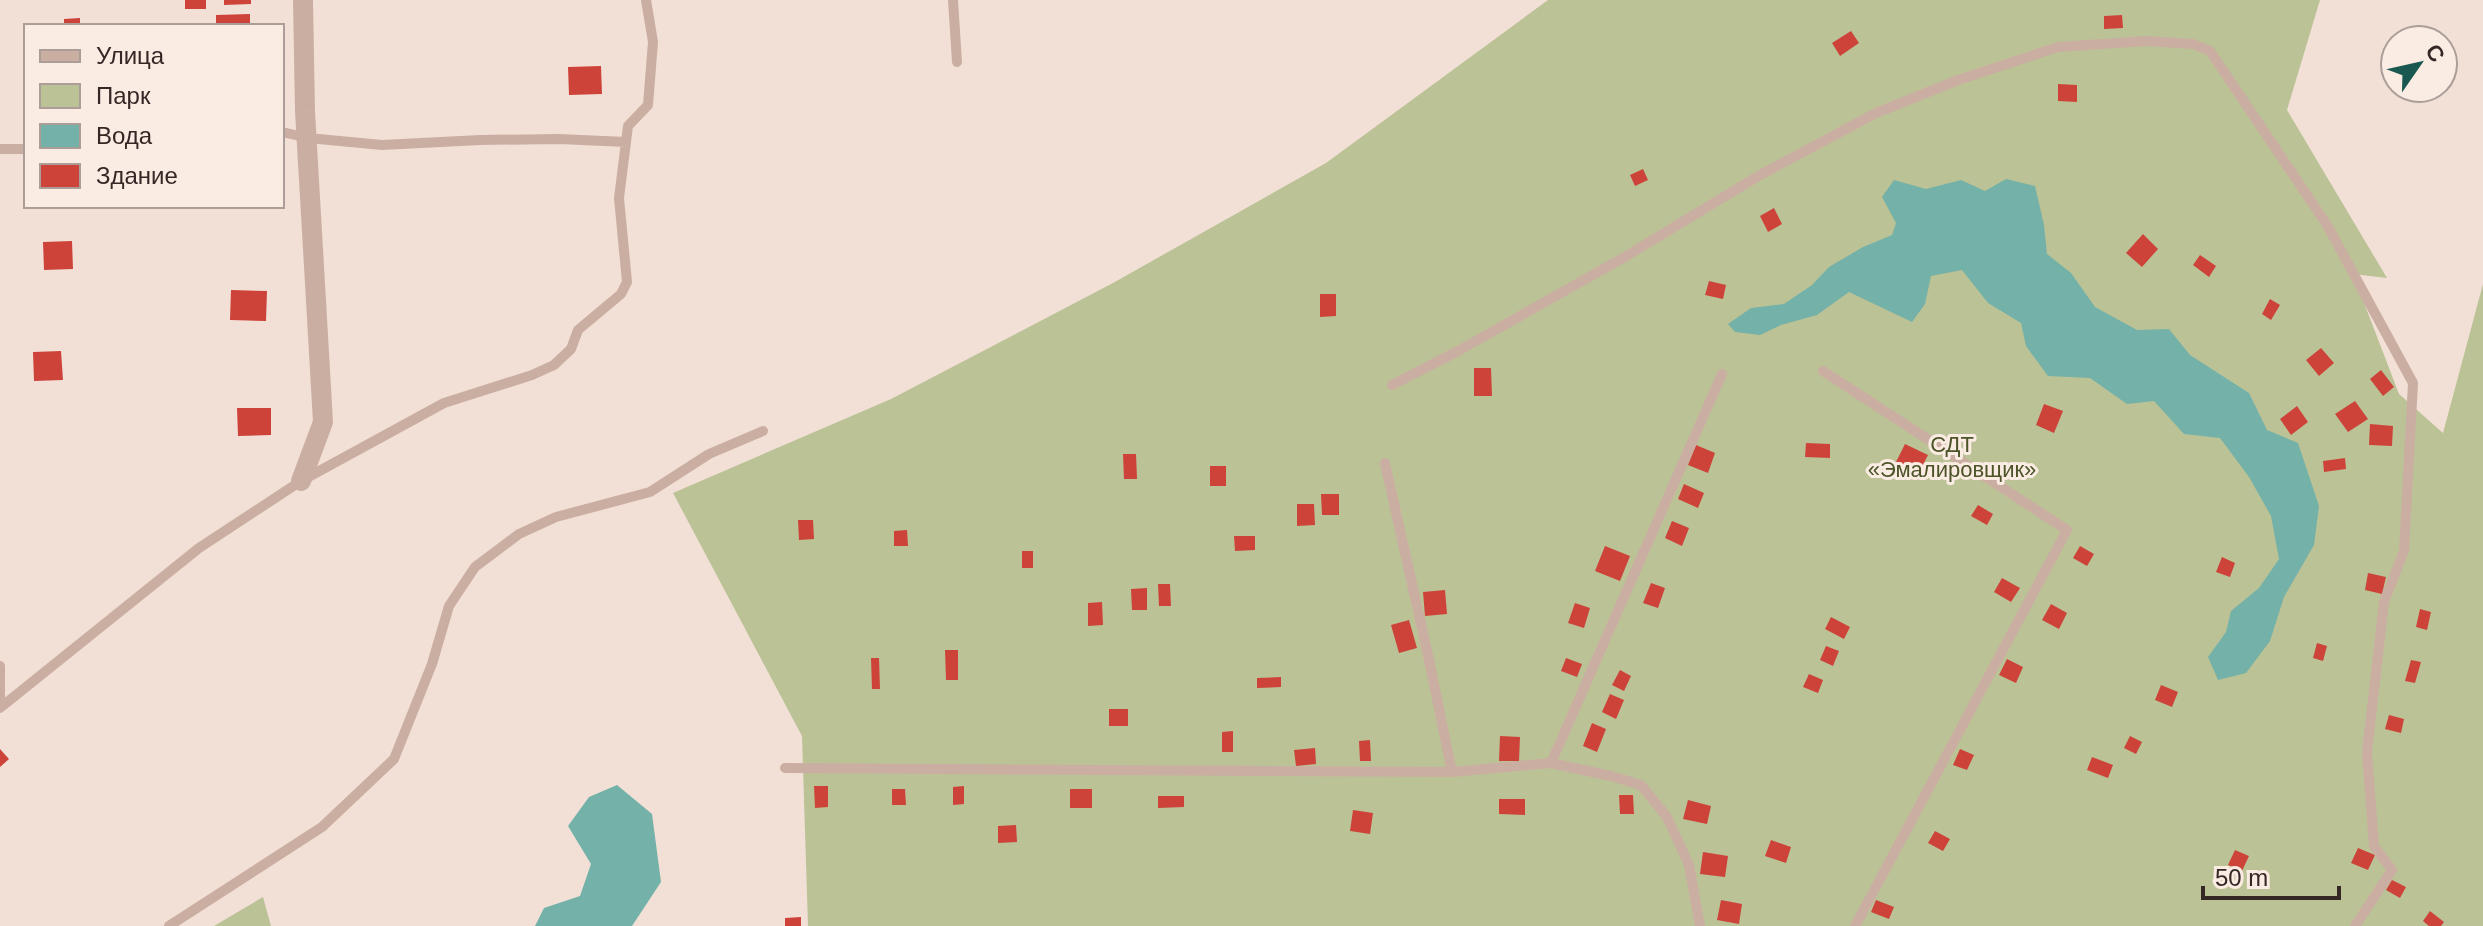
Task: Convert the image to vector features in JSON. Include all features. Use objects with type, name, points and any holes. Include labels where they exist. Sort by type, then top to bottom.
[{"type":"street","points":[[301,481],[323,422],[305,111],[303,0]]},
{"type":"lane","points":[[1,708],[199,548],[301,481],[444,403],[532,375],[554,365],[571,349],[578,330],[621,294],[627,282],[619,198],[628,126],[648,105],[653,42],[646,0]]},
{"type":"lane","points":[[953,0],[957,62]]},
{"type":"lane","points":[[1392,385],[1623,258],[1760,175],[1876,113],[2058,47],[2146,41],[2193,44],[2210,51],[2327,225],[2413,383],[2404,551],[2384,602],[2367,752],[2374,846],[2392,870],[2355,926]]},
{"type":"lane","points":[[284,132],[308,138],[382,145],[559,139],[626,142]]},
{"type":"lane","points":[[0,149],[24,149]]},
{"type":"lane","points":[[1823,371],[2067,530],[1855,926]]},
{"type":"lane","points":[[1551,763],[1722,374]]},
{"type":"lane","points":[[169,926],[322,827],[394,759],[432,664],[449,606],[475,567],[519,534],[556,517],[650,492],[709,454],[763,431]]},
{"type":"lane","points":[[1385,463],[1452,772]]},
{"type":"lane","points":[[0,666],[1,708]]},
{"type":"lane","points":[[785,768],[1452,772],[1551,763],[1641,785],[1667,817],[1689,865],[1700,926]]},
{"type":"green space","name":"СДТ «Эмалировщик»","points":[[1548,0],[2320,0],[2287,110],[2387,278],[2353,274],[2399,394],[2443,433],[2483,284],[2483,926],[808,926],[802,736],[673,493],[891,399],[1113,283],[1326,163]]},
{"type":"green space","points":[[263,897],[271,926],[214,926]]},
{"type":"water","points":[[2006,179],[2035,186],[2047,254],[2071,273],[2095,307],[2137,330],[2169,329],[2190,355],[2249,393],[2267,430],[2298,443],[2319,506],[2314,545],[2284,597],[2270,641],[2246,673],[2218,680],[2208,657],[2226,632],[2231,611],[2259,588],[2279,559],[2271,516],[2249,477],[2220,438],[2184,434],[2154,401],[2127,404],[2090,378],[2048,376],[2026,346],[2021,323],[1988,303],[1962,270],[1931,276],[1925,304],[1912,322],[1849,292],[1817,315],[1781,325],[1760,335],[1735,332],[1728,324],[1751,308],[1784,304],[1812,285],[1829,267],[1863,247],[1892,235],[1896,223],[1882,197],[1894,180],[1926,189],[1961,180],[1985,191]]},
{"type":"water","points":[[617,785],[652,814],[661,882],[632,926],[535,926],[544,908],[580,896],[591,864],[568,826],[589,797]]},
{"type":"building","points":[[185,0],[206,0],[206,9],[185,9]]},
{"type":"building","points":[[224,0],[251,0],[251,4],[224,5]]},
{"type":"building","points":[[250,14],[250,24],[216,24],[216,15]]},
{"type":"building","points":[[2122,15],[2123,28],[2104,29],[2104,16]]},
{"type":"building","points":[[80,18],[80,24],[64,24],[64,19]]},
{"type":"building","points":[[1851,31],[1859,43],[1840,56],[1832,43]]},
{"type":"building","points":[[601,66],[602,94],[569,95],[568,67]]},
{"type":"building","points":[[2058,84],[2077,85],[2077,102],[2058,101]]},
{"type":"building","points":[[1643,169],[1648,180],[1635,186],[1630,175]]},
{"type":"building","points":[[1774,208],[1782,224],[1768,232],[1760,216]]},
{"type":"building","points":[[2143,234],[2158,249],[2142,267],[2126,253]]},
{"type":"building","points":[[72,241],[73,269],[44,270],[43,242]]},
{"type":"building","points":[[2200,255],[2216,266],[2209,277],[2193,265]]},
{"type":"building","points":[[1709,281],[1726,285],[1723,299],[1705,295]]},
{"type":"building","points":[[231,290],[267,291],[266,321],[230,320]]},
{"type":"building","points":[[1320,294],[1336,294],[1336,316],[1320,317]]},
{"type":"building","points":[[2270,299],[2280,305],[2271,320],[2262,314]]},
{"type":"building","points":[[2321,348],[2334,363],[2319,376],[2306,360]]},
{"type":"building","points":[[61,351],[63,380],[34,381],[33,352]]},
{"type":"building","points":[[1474,368],[1491,368],[1492,396],[1474,396]]},
{"type":"building","points":[[2381,370],[2394,387],[2383,396],[2370,379]]},
{"type":"building","points":[[2355,401],[2368,419],[2348,432],[2335,414]]},
{"type":"building","points":[[2044,404],[2063,411],[2054,433],[2036,425]]},
{"type":"building","points":[[2297,406],[2308,422],[2291,435],[2280,419]]},
{"type":"building","points":[[237,408],[271,408],[271,435],[238,436]]},
{"type":"building","points":[[2370,424],[2393,426],[2392,446],[2369,445]]},
{"type":"building","points":[[1806,443],[1830,444],[1830,458],[1805,457]]},
{"type":"building","points":[[1905,444],[1928,455],[1919,473],[1896,462]]},
{"type":"building","points":[[1696,445],[1715,453],[1708,473],[1688,465]]},
{"type":"building","points":[[1123,454],[1136,454],[1137,479],[1124,479]]},
{"type":"building","points":[[2345,458],[2346,469],[2324,472],[2323,461]]},
{"type":"building","points":[[1210,466],[1226,466],[1226,486],[1210,486]]},
{"type":"building","points":[[1684,484],[1704,493],[1698,508],[1678,499]]},
{"type":"building","points":[[1321,494],[1339,494],[1339,515],[1322,515]]},
{"type":"building","points":[[1297,504],[1314,504],[1315,525],[1297,526]]},
{"type":"building","points":[[1978,505],[1993,514],[1987,525],[1971,516]]},
{"type":"building","points":[[798,520],[813,520],[814,539],[799,540]]},
{"type":"building","points":[[1672,521],[1689,528],[1682,546],[1665,538]]},
{"type":"building","points":[[907,530],[908,546],[894,546],[894,531]]},
{"type":"building","points":[[1234,536],[1255,536],[1255,550],[1235,551]]},
{"type":"building","points":[[1605,546],[1630,556],[1620,581],[1595,571]]},
{"type":"building","points":[[2080,546],[2094,554],[2087,566],[2073,558]]},
{"type":"building","points":[[1022,551],[1033,551],[1033,568],[1022,568]]},
{"type":"building","points":[[2222,557],[2235,563],[2230,577],[2216,572]]},
{"type":"building","points":[[2368,573],[2386,577],[2382,594],[2365,590]]},
{"type":"building","points":[[2002,578],[2020,588],[2011,602],[1994,592]]},
{"type":"building","points":[[1651,583],[1665,588],[1658,608],[1643,603]]},
{"type":"building","points":[[1158,584],[1170,584],[1171,606],[1159,606]]},
{"type":"building","points":[[1147,588],[1147,610],[1132,610],[1131,589]]},
{"type":"building","points":[[1445,590],[1447,614],[1425,616],[1423,592]]},
{"type":"building","points":[[1102,602],[1103,625],[1088,626],[1088,603]]},
{"type":"building","points":[[1575,603],[1590,608],[1584,628],[1568,623]]},
{"type":"building","points":[[2051,604],[2067,613],[2059,629],[2042,620]]},
{"type":"building","points":[[2420,609],[2431,612],[2427,630],[2416,627]]},
{"type":"building","points":[[1831,617],[1850,627],[1844,639],[1825,629]]},
{"type":"building","points":[[1409,620],[1417,648],[1399,653],[1391,625]]},
{"type":"building","points":[[2317,643],[2327,646],[2323,661],[2313,658]]},
{"type":"building","points":[[1826,646],[1839,651],[1833,666],[1820,660]]},
{"type":"building","points":[[945,650],[958,650],[958,680],[946,680]]},
{"type":"building","points":[[871,658],[879,658],[880,689],[872,689]]},
{"type":"building","points":[[1566,658],[1582,664],[1577,677],[1561,671]]},
{"type":"building","points":[[2007,659],[2023,667],[2016,683],[1999,675]]},
{"type":"building","points":[[2411,660],[2421,662],[2415,683],[2405,681]]},
{"type":"building","points":[[1620,670],[1631,676],[1624,691],[1612,685]]},
{"type":"building","points":[[1809,674],[1823,680],[1818,693],[1803,687]]},
{"type":"building","points":[[1281,677],[1281,687],[1257,688],[1257,678]]},
{"type":"building","points":[[2161,685],[2178,692],[2172,707],[2155,700]]},
{"type":"building","points":[[1610,694],[1624,700],[1616,719],[1602,712]]},
{"type":"building","points":[[1109,709],[1128,709],[1128,726],[1109,726]]},
{"type":"building","points":[[2389,715],[2404,719],[2401,733],[2385,729]]},
{"type":"building","points":[[1592,723],[1606,729],[1597,752],[1583,746]]},
{"type":"building","points":[[1233,731],[1233,752],[1222,752],[1222,732]]},
{"type":"building","points":[[1500,736],[1520,737],[1519,761],[1499,761]]},
{"type":"building","points":[[2130,736],[2142,742],[2136,754],[2124,748]]},
{"type":"building","points":[[1370,740],[1371,761],[1360,761],[1359,741]]},
{"type":"building","points":[[1315,748],[1316,764],[1296,766],[1294,750]]},
{"type":"building","points":[[0,749],[9,759],[0,767]]},
{"type":"building","points":[[1960,749],[1974,755],[1967,770],[1953,765]]},
{"type":"building","points":[[2092,757],[2113,765],[2108,778],[2087,770]]},
{"type":"building","points":[[814,786],[828,786],[828,807],[815,808]]},
{"type":"building","points":[[964,786],[964,804],[953,805],[953,787]]},
{"type":"building","points":[[892,789],[905,789],[906,805],[892,805]]},
{"type":"building","points":[[1070,789],[1092,789],[1092,808],[1070,808]]},
{"type":"building","points":[[1619,795],[1633,795],[1634,814],[1620,814]]},
{"type":"building","points":[[1158,796],[1184,796],[1184,807],[1158,808]]},
{"type":"building","points":[[1499,799],[1525,799],[1525,815],[1499,814]]},
{"type":"building","points":[[1688,800],[1711,806],[1707,824],[1683,819]]},
{"type":"building","points":[[1353,810],[1373,813],[1370,834],[1350,831]]},
{"type":"building","points":[[1016,825],[1017,842],[998,843],[998,826]]},
{"type":"building","points":[[1935,831],[1950,839],[1943,851],[1928,843]]},
{"type":"building","points":[[1771,840],[1791,847],[1786,863],[1765,856]]},
{"type":"building","points":[[2358,848],[2375,855],[2368,870],[2351,863]]},
{"type":"building","points":[[2235,850],[2249,856],[2242,871],[2228,865]]},
{"type":"building","points":[[1703,852],[1728,856],[1725,877],[1700,874]]},
{"type":"building","points":[[2392,880],[2406,887],[2400,898],[2386,890]]},
{"type":"building","points":[[1721,900],[1742,904],[1739,924],[1717,920]]},
{"type":"building","points":[[1876,900],[1894,907],[1889,919],[1871,912]]},
{"type":"building","points":[[2430,911],[2444,922],[2441,926],[2429,926],[2423,921]]},
{"type":"building","points":[[801,917],[801,926],[785,926],[785,918]]}]
